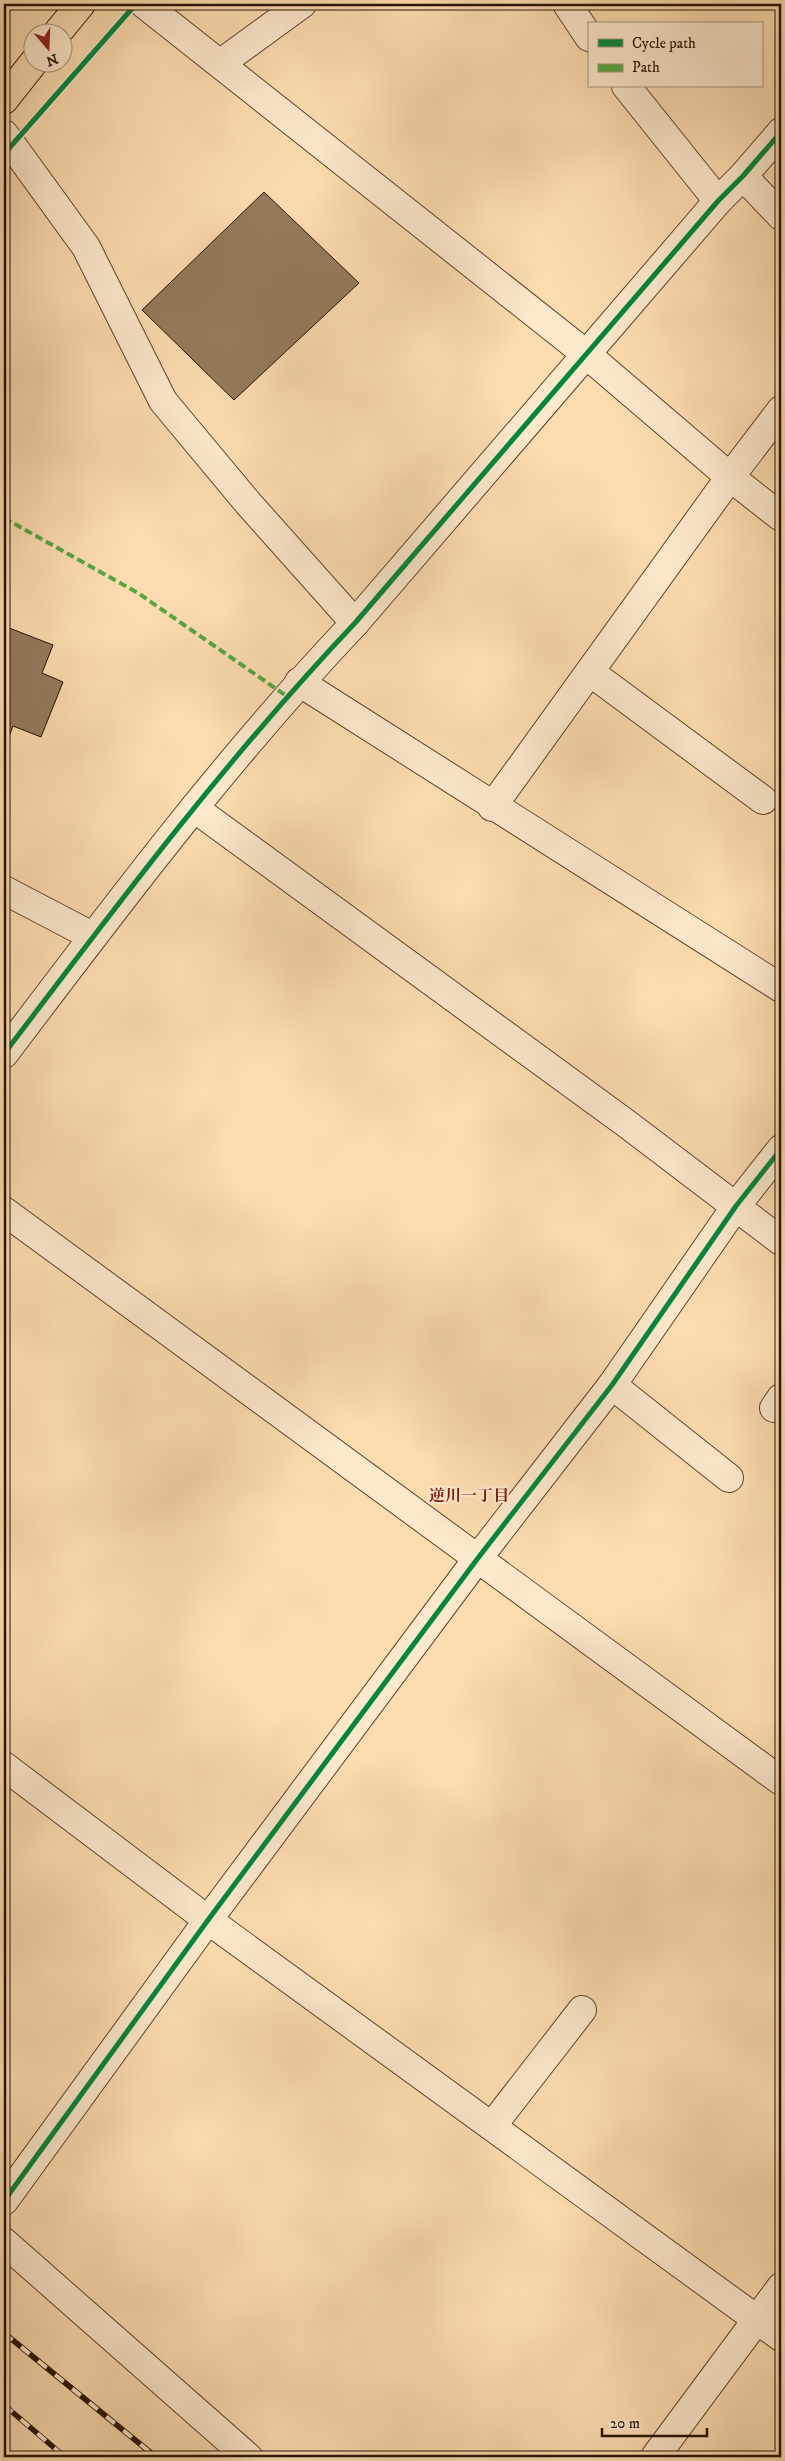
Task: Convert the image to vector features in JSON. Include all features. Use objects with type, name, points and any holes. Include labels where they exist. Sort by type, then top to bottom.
[{"type":"main road","points":[[66,22],[81,4]]},
{"type":"main road","points":[[4,100],[26,72]]},
{"type":"street","points":[[144,4],[221,63],[586,354],[730,477],[781,517]]},
{"type":"street","points":[[221,63],[302,4]]},
{"type":"street","points":[[567,4],[588,36]]},
{"type":"street","points":[[628,88],[718,201]]},
{"type":"street","points":[[4,1054],[92,936],[194,808],[299,682],[355,623],[718,201],[744,176],[781,132]]},
{"type":"street","points":[[4,134],[86,247],[163,401],[248,503],[355,623]]},
{"type":"street","points":[[744,176],[781,216]]},
{"type":"street","points":[[492,806],[730,477],[781,410]]},
{"type":"street","points":[[590,672],[763,800]]},
{"type":"street","points":[[299,682],[781,988]]},
{"type":"street","points":[[194,808],[781,1241]]},
{"type":"street","points":[[4,890],[92,936]]},
{"type":"street","points":[[4,2201],[208,1920],[478,1558],[612,1385],[736,1206],[781,1149]]},
{"type":"street","points":[[4,1211],[781,1781]]},
{"type":"street","points":[[612,1385],[729,1478]]},
{"type":"street","points":[[4,1766],[208,1920],[781,2338]]},
{"type":"street","points":[[492,2126],[582,2010]]},
{"type":"street","points":[[4,2242],[248,2457]]},
{"type":"street","points":[[655,2457],[781,2287]]},
{"type":"building","points":[[264,192],[359,283],[234,400],[142,310]]},
{"type":"building","points":[[4,626],[53,645],[42,673],[63,682],[41,737],[13,726],[4,750]]},
{"type":"railway","points":[[4,2333],[156,2457]]},
{"type":"railway","points":[[4,2405],[65,2457]]},
{"type":"marked path","points":[[4,518],[138,593],[288,697]]},
{"type":"cycle path","points":[[4,154],[136,4]]},
{"type":"cycle path","points":[[4,1054],[173,834],[262,726],[355,623],[718,201],[743,176],[781,132]]},
{"type":"cycle path","points":[[4,2201],[208,1920],[478,1558],[612,1385],[736,1206],[781,1149]]},
{"type":"district","name":"逆川一丁目","points":[[469,1495]]}]
